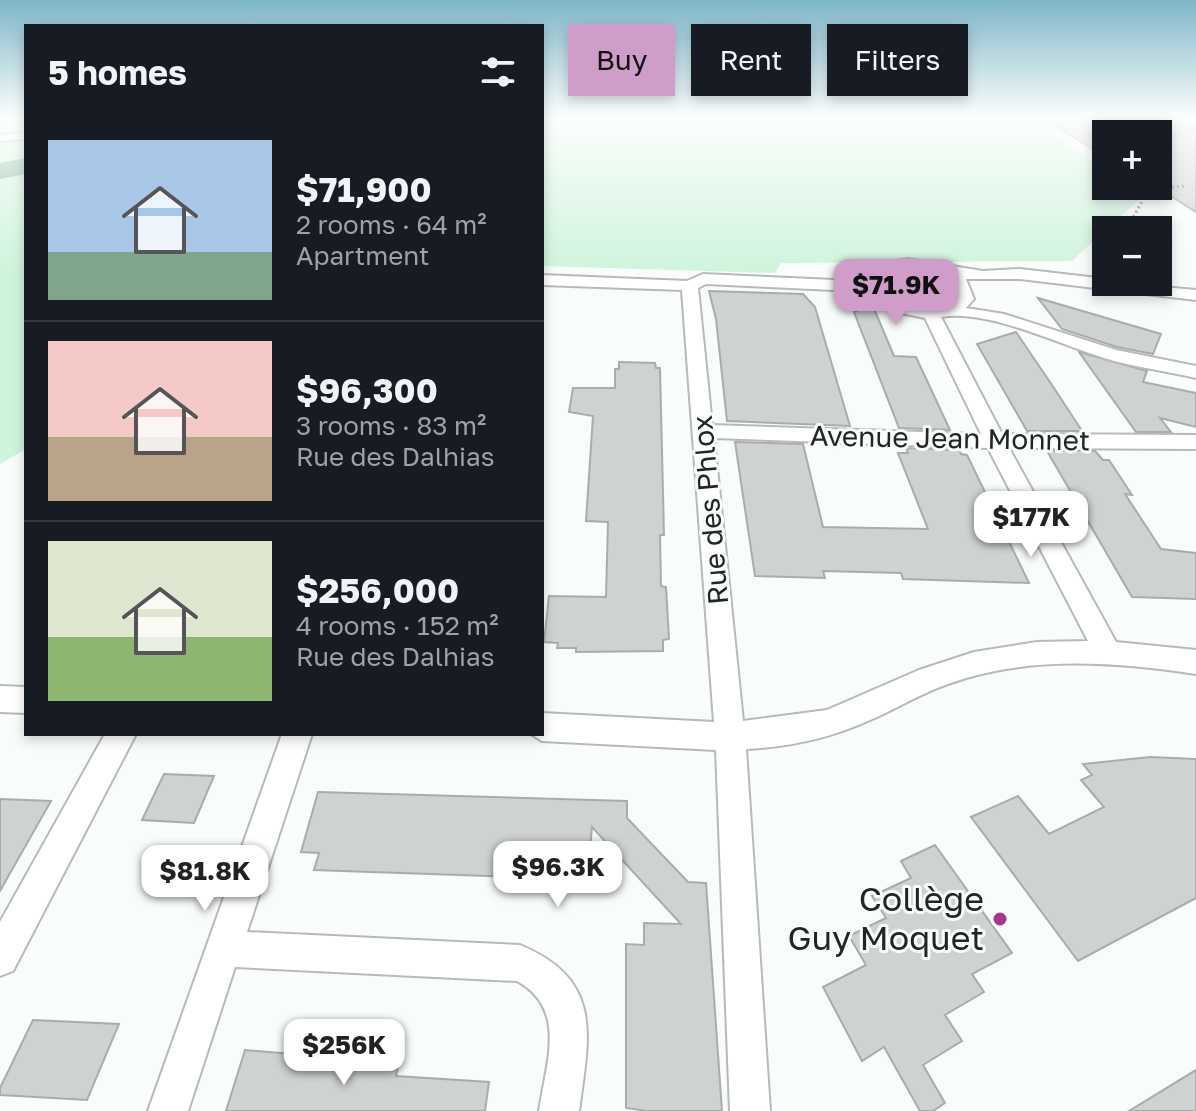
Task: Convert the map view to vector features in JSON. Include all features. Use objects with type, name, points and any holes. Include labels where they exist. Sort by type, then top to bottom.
[{"type":"street","points":[[870,285],[877,268],[896,264],[983,276],[1020,274],[1193,290]]},
{"type":"street","points":[[944,272],[998,318]]},
{"type":"street","points":[[940,311],[983,276]]},
{"type":"street","points":[[544,280],[690,286],[703,279],[870,285],[904,309],[998,318],[1112,355],[1196,372]]},
{"type":"street","name":"Rue des Phlox","points":[[690,286],[730,735],[750,1111]]},
{"type":"street","points":[[940,311],[995,441],[1109,654]]},
{"type":"street","name":"Avenue Jean Monnet","points":[[703,431],[995,441],[1196,442]]},
{"type":"street","points":[[544,727],[730,735],[826,723],[879,703],[942,673],[1003,655],[1149,655],[1196,662]]},
{"type":"street","points":[[0,958],[120,736]]},
{"type":"street","points":[[168,1111],[296,736]]},
{"type":"street","points":[[224,949],[520,963],[539,971],[555,983],[565,1006],[569,1029],[559,1111]]},
{"type":"path","points":[[1134,216],[1149,189],[1187,186]]},
{"type":"green space","points":[[0,170],[24,170],[24,450],[0,464]]},
{"type":"green space","points":[[544,170],[1092,170],[1092,200],[1139,200],[1121,216],[1092,216],[1092,243],[1072,261],[781,263],[775,273],[544,266]]},
{"type":"building","points":[[1172,170],[1196,170],[1196,212],[1172,197]]},
{"type":"building","points":[[709,291],[803,294],[815,307],[850,426],[727,421],[716,319]]},
{"type":"building","points":[[1038,298],[1161,334],[1153,354],[1117,347],[1062,329]]},
{"type":"building","points":[[872,304],[894,356],[916,357],[950,430],[899,428],[854,312]]},
{"type":"building","points":[[1016,332],[1082,431],[1027,431],[977,344]]},
{"type":"building","points":[[1079,352],[1147,371],[1143,382],[1196,393],[1196,427],[1160,418],[1171,432],[1136,432]]},
{"type":"building","points":[[619,362],[655,363],[656,368],[660,368],[664,535],[660,535],[661,586],[666,587],[669,639],[663,640],[663,651],[576,652],[576,648],[557,648],[558,643],[544,642],[549,596],[606,597],[608,522],[586,521],[593,416],[569,412],[573,388],[615,388],[615,369],[619,369]]},
{"type":"building","points":[[735,442],[803,444],[823,527],[928,529],[898,453],[908,453],[906,448],[959,450],[967,455],[1029,583],[903,579],[901,573],[823,571],[825,578],[755,576]]},
{"type":"building","points":[[1047,451],[1095,451],[1103,460],[1109,460],[1132,495],[1125,494],[1161,549],[1196,553],[1196,599],[1132,597]]},
{"type":"building","points":[[1150,757],[1196,759],[1196,898],[1078,961],[971,817],[1018,796],[1049,834],[1104,807],[1081,780],[1092,775],[1083,764]]},
{"type":"building","points":[[164,774],[214,776],[194,823],[142,820]]},
{"type":"building","points":[[318,792],[627,801],[627,818],[688,882],[706,883],[722,1111],[626,1108],[626,944],[644,945],[644,923],[681,924],[592,827],[589,861],[578,861],[577,879],[314,870],[319,853],[301,852]]},
{"type":"building","points":[[0,799],[51,801],[0,891]]},
{"type":"building","points":[[935,845],[1012,953],[972,974],[984,992],[945,1015],[962,1041],[923,1065],[945,1103],[933,1111],[920,1111],[884,1047],[862,1061],[823,987],[866,965],[849,936],[886,918],[872,896],[911,878],[901,861]]},
{"type":"building","points":[[33,1020],[119,1024],[87,1100],[0,1095],[0,1088]]},
{"type":"building","points":[[245,1050],[399,1063],[396,1076],[489,1082],[485,1111],[226,1111]]},
{"type":"building","points":[[1196,1070],[1196,1111],[1129,1111]]},
{"type":"waterway","points":[[0,171],[6,170]]},
{"type":"place","name":"Collège Guy Moquet","points":[[1000,919]]}]
